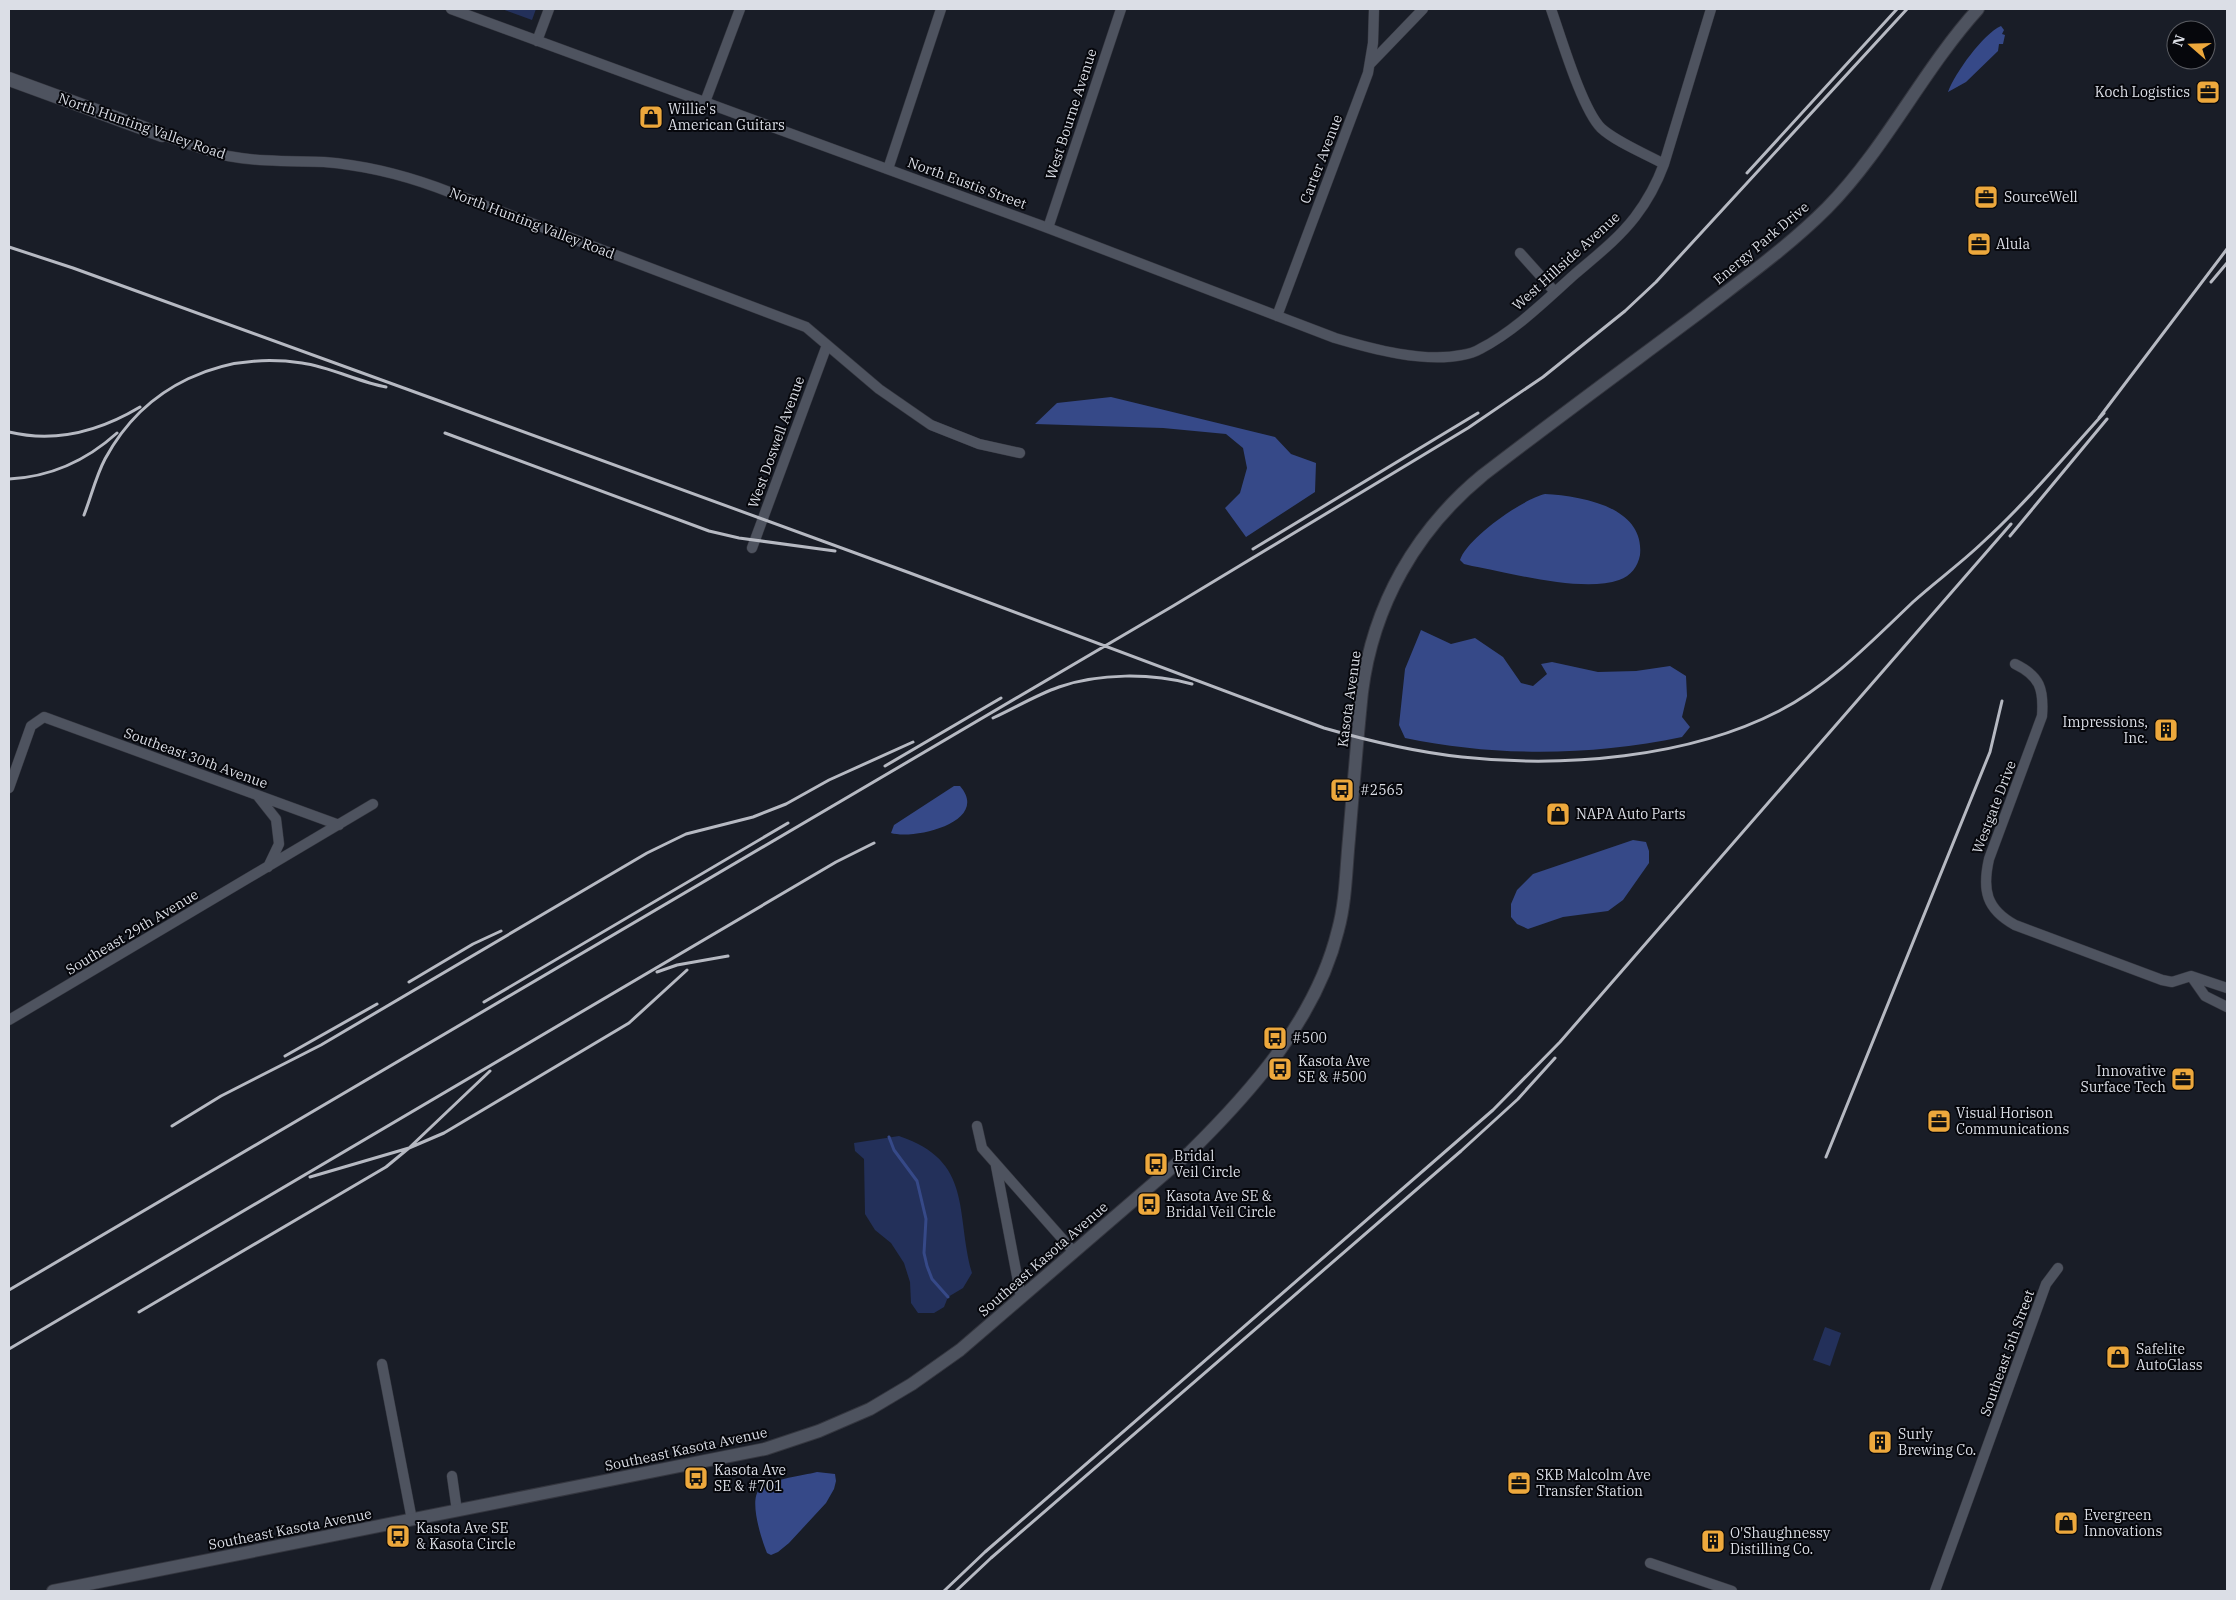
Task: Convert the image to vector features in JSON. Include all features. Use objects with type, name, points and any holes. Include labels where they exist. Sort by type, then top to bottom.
[{"type":"main road","name":"North Hunting Valley Road","points":[[9,79],[162,135]]},
{"type":"street","name":"North Eustis Street","points":[[451,9],[1048,228],[1336,338],[1385,350],[1437,356],[1461,355],[1479,350]]},
{"type":"street","points":[[536,40],[549,9]]},
{"type":"street","points":[[705,102],[740,9]]},
{"type":"street","points":[[888,169],[941,9]]},
{"type":"street","name":"West Bourne Avenue","points":[[1048,228],[1120,9]]},
{"type":"street","name":"Carter Avenue","points":[[1277,316],[1370,64],[1374,9]]},
{"type":"street","points":[[1370,64],[1422,9]]},
{"type":"street","points":[[1551,9],[1584,99],[1595,121],[1611,135],[1664,164]]},
{"type":"street","name":"West Hillside Avenue","points":[[1479,350],[1512,328],[1555,292],[1616,238],[1635,217],[1657,182],[1664,164],[1711,9]]},
{"type":"street","name":"Energy Park Drive","points":[[1538,433],[1734,286],[1801,233],[1850,182],[1874,153],[1948,45],[1978,9]]},
{"type":"street","name":"North Hunting Valley Road","points":[[162,135],[228,156],[262,160],[325,162],[358,166],[411,178],[793,322],[817,334],[879,390],[931,425],[979,444],[1020,454]]},
{"type":"street","points":[[1520,253],[1555,292]]},
{"type":"street","name":"West Doswell Avenue","points":[[752,548],[827,345]]},
{"type":"street","name":"Kasota Avenue","points":[[1312,996],[1328,964],[1340,922],[1362,692],[1368,656],[1378,621],[1393,587],[1413,552],[1446,508],[1470,486],[1538,433]]},
{"type":"street","name":"Westgate Drive","points":[[2015,664],[2028,671],[2038,683],[2043,704],[2042,716],[1989,859],[1985,877],[1986,892],[1993,906],[2002,917],[2015,925],[2162,980],[2172,982],[2191,976]]},
{"type":"street","name":"Southeast 30th Avenue","points":[[9,788],[31,726],[44,717],[339,825]]},
{"type":"street","points":[[257,795],[276,819],[279,844],[268,867]]},
{"type":"street","name":"Southeast 29th Avenue","points":[[9,1020],[373,804]]},
{"type":"street","points":[[2191,976],[2227,988]]},
{"type":"street","points":[[2191,976],[2205,996],[2227,1006]]},
{"type":"street","name":"Southeast Kasota Avenue","points":[[53,1591],[738,1455],[819,1431],[894,1396],[960,1350],[1190,1152],[1226,1117],[1276,1055],[1312,996]]},
{"type":"street","points":[[977,1126],[982,1148],[1074,1252]]},
{"type":"street","points":[[996,1165],[1021,1298]]},
{"type":"street","name":"Southeast 5th Street","points":[[1935,1591],[2046,1284],[2058,1268]]},
{"type":"street","points":[[382,1364],[412,1520]]},
{"type":"street","points":[[452,1476],[457,1511]]},
{"type":"street","points":[[1650,1563],[1732,1591]]},
{"type":"shaded area","points":[[502,9],[536,9],[532,20]]},
{"type":"shaded area","points":[[2001,26],[2004,30],[2002,34],[2005,35],[2003,44],[1999,44],[1998,51],[1966,82],[1948,92],[1957,75],[1978,45]]},
{"type":"shaded area","points":[[1111,397],[1275,437],[1291,454],[1316,463],[1315,492],[1246,537],[1225,508],[1240,493],[1247,468],[1243,448],[1226,434],[1163,428],[1035,424],[1057,403]]},
{"type":"shaded area","points":[[1545,494],[1592,501],[1608,507],[1621,515],[1632,525],[1639,538],[1640,555],[1638,563],[1633,570],[1619,580],[1604,583],[1567,583],[1526,577],[1464,564],[1460,560],[1473,541],[1484,531],[1523,503]]},
{"type":"shaded area","points":[[1421,630],[1451,644],[1475,638],[1503,657],[1521,683],[1533,686],[1547,674],[1541,664],[1552,662],[1598,672],[1636,671],[1670,666],[1686,676],[1687,696],[1682,717],[1690,727],[1682,737],[1613,748],[1578,751],[1544,752],[1474,749],[1405,738],[1399,725],[1405,669]]},
{"type":"shaded area","points":[[954,786],[960,786],[967,799],[966,810],[958,819],[946,826],[931,831],[916,834],[891,833],[894,825]]},
{"type":"shaded area","points":[[1633,840],[1646,842],[1649,851],[1649,863],[1623,900],[1608,911],[1563,917],[1528,929],[1517,924],[1511,917],[1511,904],[1517,890],[1533,874]]},
{"type":"shaded area","points":[[899,1136],[923,1147],[940,1160],[951,1175],[961,1210],[972,1273],[963,1288],[948,1297],[944,1307],[934,1313],[918,1313],[911,1303],[910,1282],[904,1263],[891,1243],[875,1230],[865,1214],[864,1159],[855,1151],[854,1143]]},
{"type":"shaded area","points":[[1825,1327],[1841,1333],[1830,1366],[1813,1360]]},
{"type":"shaded area","points":[[817,1472],[835,1474],[834,1489],[826,1503],[789,1543],[778,1552],[771,1555],[767,1553],[757,1520],[755,1502],[760,1489],[787,1478]]},
{"type":"waterway","points":[[889,1137],[894,1150],[917,1181],[926,1219],[924,1253],[927,1266],[932,1279],[948,1297]]},
{"type":"railway","points":[[1747,173],[1897,9]]},
{"type":"railway","points":[[9,1290],[1173,606],[1468,428],[1543,377],[1625,311],[1656,282],[1907,9]]},
{"type":"railway","points":[[9,247],[73,268],[910,573],[1324,728],[1375,742],[1462,757],[1541,761],[1583,760],[1624,756],[1705,740],[1743,727],[1779,711],[1816,688],[1850,661],[1913,602],[1982,543],[2029,496],[2104,413]]},
{"type":"railway","points":[[2099,418],[2227,249]]},
{"type":"railway","points":[[2211,282],[2227,263]]},
{"type":"railway","points":[[84,515],[105,459],[122,433],[141,411],[164,393],[188,379],[215,369],[243,363],[272,361],[313,365],[386,387]]},
{"type":"railway","points":[[9,432],[43,436],[77,433],[109,423],[140,407]]},
{"type":"railway","points":[[1253,549],[1478,413]]},
{"type":"railway","points":[[2010,536],[2107,419]]},
{"type":"railway","points":[[9,479],[24,478],[53,471],[80,459],[117,433]]},
{"type":"railway","points":[[445,433],[709,531],[739,538],[835,551]]},
{"type":"railway","points":[[944,1591],[985,1552],[1493,1110],[1560,1042],[2011,524]]},
{"type":"railway","points":[[993,718],[1050,690],[1091,679],[1142,676],[1192,684]]},
{"type":"railway","points":[[885,766],[1001,698]]},
{"type":"railway","points":[[1826,1157],[1990,752],[2002,701]]},
{"type":"railway","points":[[172,1126],[221,1096],[321,1045],[647,853],[686,834],[753,817],[786,804],[829,780],[913,742]]},
{"type":"railway","points":[[484,1002],[788,823]]},
{"type":"railway","points":[[9,1349],[836,862],[874,843]]},
{"type":"railway","points":[[409,982],[473,944],[501,931]]},
{"type":"railway","points":[[657,972],[677,965],[728,956]]},
{"type":"railway","points":[[310,1177],[409,1148],[444,1133],[629,1023],[687,970]]},
{"type":"railway","points":[[285,1056],[377,1004]]},
{"type":"railway","points":[[956,1591],[991,1558],[1461,1151],[1518,1099],[1555,1058]]},
{"type":"railway","points":[[139,1312],[386,1167],[409,1148],[490,1071]]},
{"type":"place","name":"Koch Logistics","points":[[2208,92]]},
{"type":"place","name":"Willie's American Guitars","points":[[651,117]]},
{"type":"place","name":"SourceWell","points":[[1986,197]]},
{"type":"place","name":"Alula","points":[[1979,244]]},
{"type":"place","name":"Impressions, Inc.","points":[[2166,730]]},
{"type":"place","name":"#2565","points":[[1342,790]]},
{"type":"place","name":"NAPA Auto Parts","points":[[1558,814]]},
{"type":"place","name":"#500","points":[[1275,1038]]},
{"type":"place","name":"Kasota Ave SE & #500","points":[[1280,1069]]},
{"type":"place","name":"Innovative Surface Tech","points":[[2183,1079]]},
{"type":"place","name":"Visual Horison Communications","points":[[1939,1121]]},
{"type":"place","name":"Bridal Veil Circle","points":[[1156,1164]]},
{"type":"place","name":"Kasota Ave SE & Bridal Veil Circle","points":[[1149,1204]]},
{"type":"place","name":"Safelite AutoGlass","points":[[2118,1357]]},
{"type":"place","name":"Surly Brewing Co.","points":[[1880,1442]]},
{"type":"place","name":"Kasota Ave SE & #701","points":[[696,1478]]},
{"type":"place","name":"SKB Malcolm Ave Transfer Station","points":[[1519,1483]]},
{"type":"place","name":"Evergreen Innovations","points":[[2066,1523]]},
{"type":"place","name":"Kasota Ave SE & Kasota Circle","points":[[398,1536]]},
{"type":"place","name":"O'Shaughnessy Distilling Co.","points":[[1713,1541]]}]
